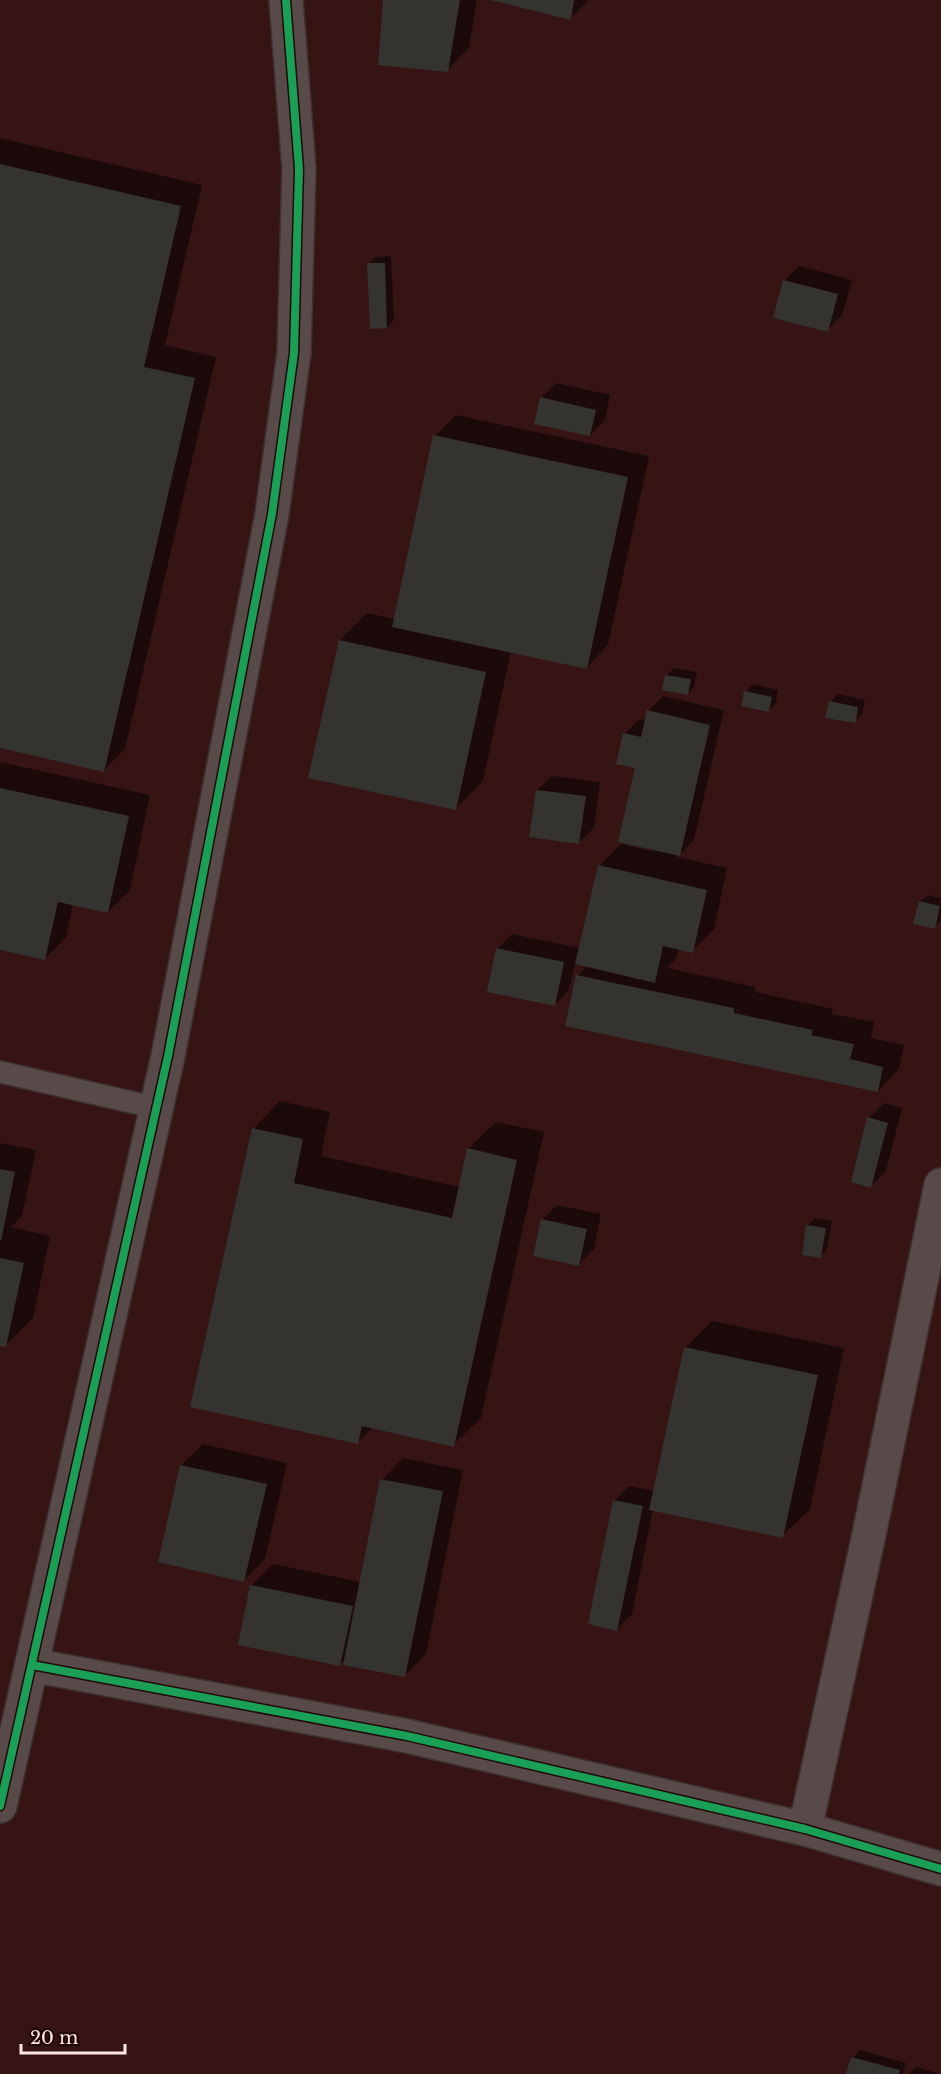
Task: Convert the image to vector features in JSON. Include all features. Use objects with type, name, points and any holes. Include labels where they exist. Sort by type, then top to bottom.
[{"type":"street","points":[[0,1806],[168,1056],[272,514],[294,353],[299,169],[286,0]]},
{"type":"street","points":[[805,1829],[941,1185]]},
{"type":"street","points":[[32,1665],[407,1736],[805,1829],[941,1869]]},
{"type":"lane","points":[[0,1072],[157,1108]]},
{"type":"shaded area","points":[[0,0],[941,0],[941,2074],[0,2074]]},
{"type":"building","points":[[383,0],[460,0],[448,72],[378,65]]},
{"type":"building","points":[[491,0],[574,0],[571,20]]},
{"type":"building","points":[[0,164],[181,206],[144,367],[195,378],[104,772],[0,748]]},
{"type":"building","points":[[367,263],[385,263],[387,328],[370,329]]},
{"type":"building","points":[[783,280],[838,294],[828,332],[773,318]]},
{"type":"building","points":[[540,397],[596,410],[590,436],[534,424]]},
{"type":"building","points":[[433,435],[628,477],[587,669],[392,627]]},
{"type":"building","points":[[339,640],[486,672],[456,810],[308,778]]},
{"type":"building","points":[[665,675],[691,679],[688,695],[662,690]]},
{"type":"building","points":[[744,691],[772,697],[769,712],[741,706]]},
{"type":"building","points":[[829,701],[858,707],[856,723],[825,718]]},
{"type":"building","points":[[647,710],[710,725],[680,856],[618,842],[635,768],[616,764],[623,733],[641,737]]},
{"type":"building","points":[[0,788],[129,816],[108,913],[58,902],[45,960],[0,950]]},
{"type":"building","points":[[536,790],[586,796],[579,844],[529,837]]},
{"type":"building","points":[[598,865],[707,890],[693,953],[663,946],[655,983],[575,964]]},
{"type":"building","points":[[919,901],[940,906],[935,929],[913,924]]},
{"type":"building","points":[[496,948],[564,962],[555,1006],[487,992]]},
{"type":"building","points":[[576,975],[734,1008],[734,1013],[813,1030],[811,1035],[854,1044],[850,1059],[883,1067],[878,1092],[565,1026]]},
{"type":"building","points":[[867,1117],[888,1123],[871,1188],[851,1182]]},
{"type":"building","points":[[252,1128],[303,1139],[294,1183],[452,1218],[467,1148],[517,1160],[454,1447],[362,1426],[358,1444],[190,1407]]},
{"type":"building","points":[[0,1169],[15,1172],[1,1241],[0,1240]]},
{"type":"building","points":[[541,1219],[587,1229],[579,1266],[533,1256]]},
{"type":"building","points":[[806,1225],[826,1228],[821,1258],[802,1255]]},
{"type":"building","points":[[0,1258],[24,1263],[6,1347],[0,1346]]},
{"type":"building","points":[[684,1347],[818,1375],[783,1538],[649,1510]]},
{"type":"building","points":[[180,1465],[267,1484],[244,1582],[158,1562]]},
{"type":"building","points":[[380,1479],[443,1491],[405,1677],[343,1665]]},
{"type":"building","points":[[613,1500],[643,1506],[617,1631],[588,1624]]},
{"type":"building","points":[[250,1585],[353,1606],[340,1666],[238,1645]]},
{"type":"building","points":[[851,2057],[900,2070],[899,2074],[846,2074]]},
{"type":"cycle path","points":[[0,1806],[168,1056],[272,514],[294,353],[299,169],[286,0]]},
{"type":"cycle path","points":[[32,1665],[407,1736],[805,1829],[941,1869]]}]
